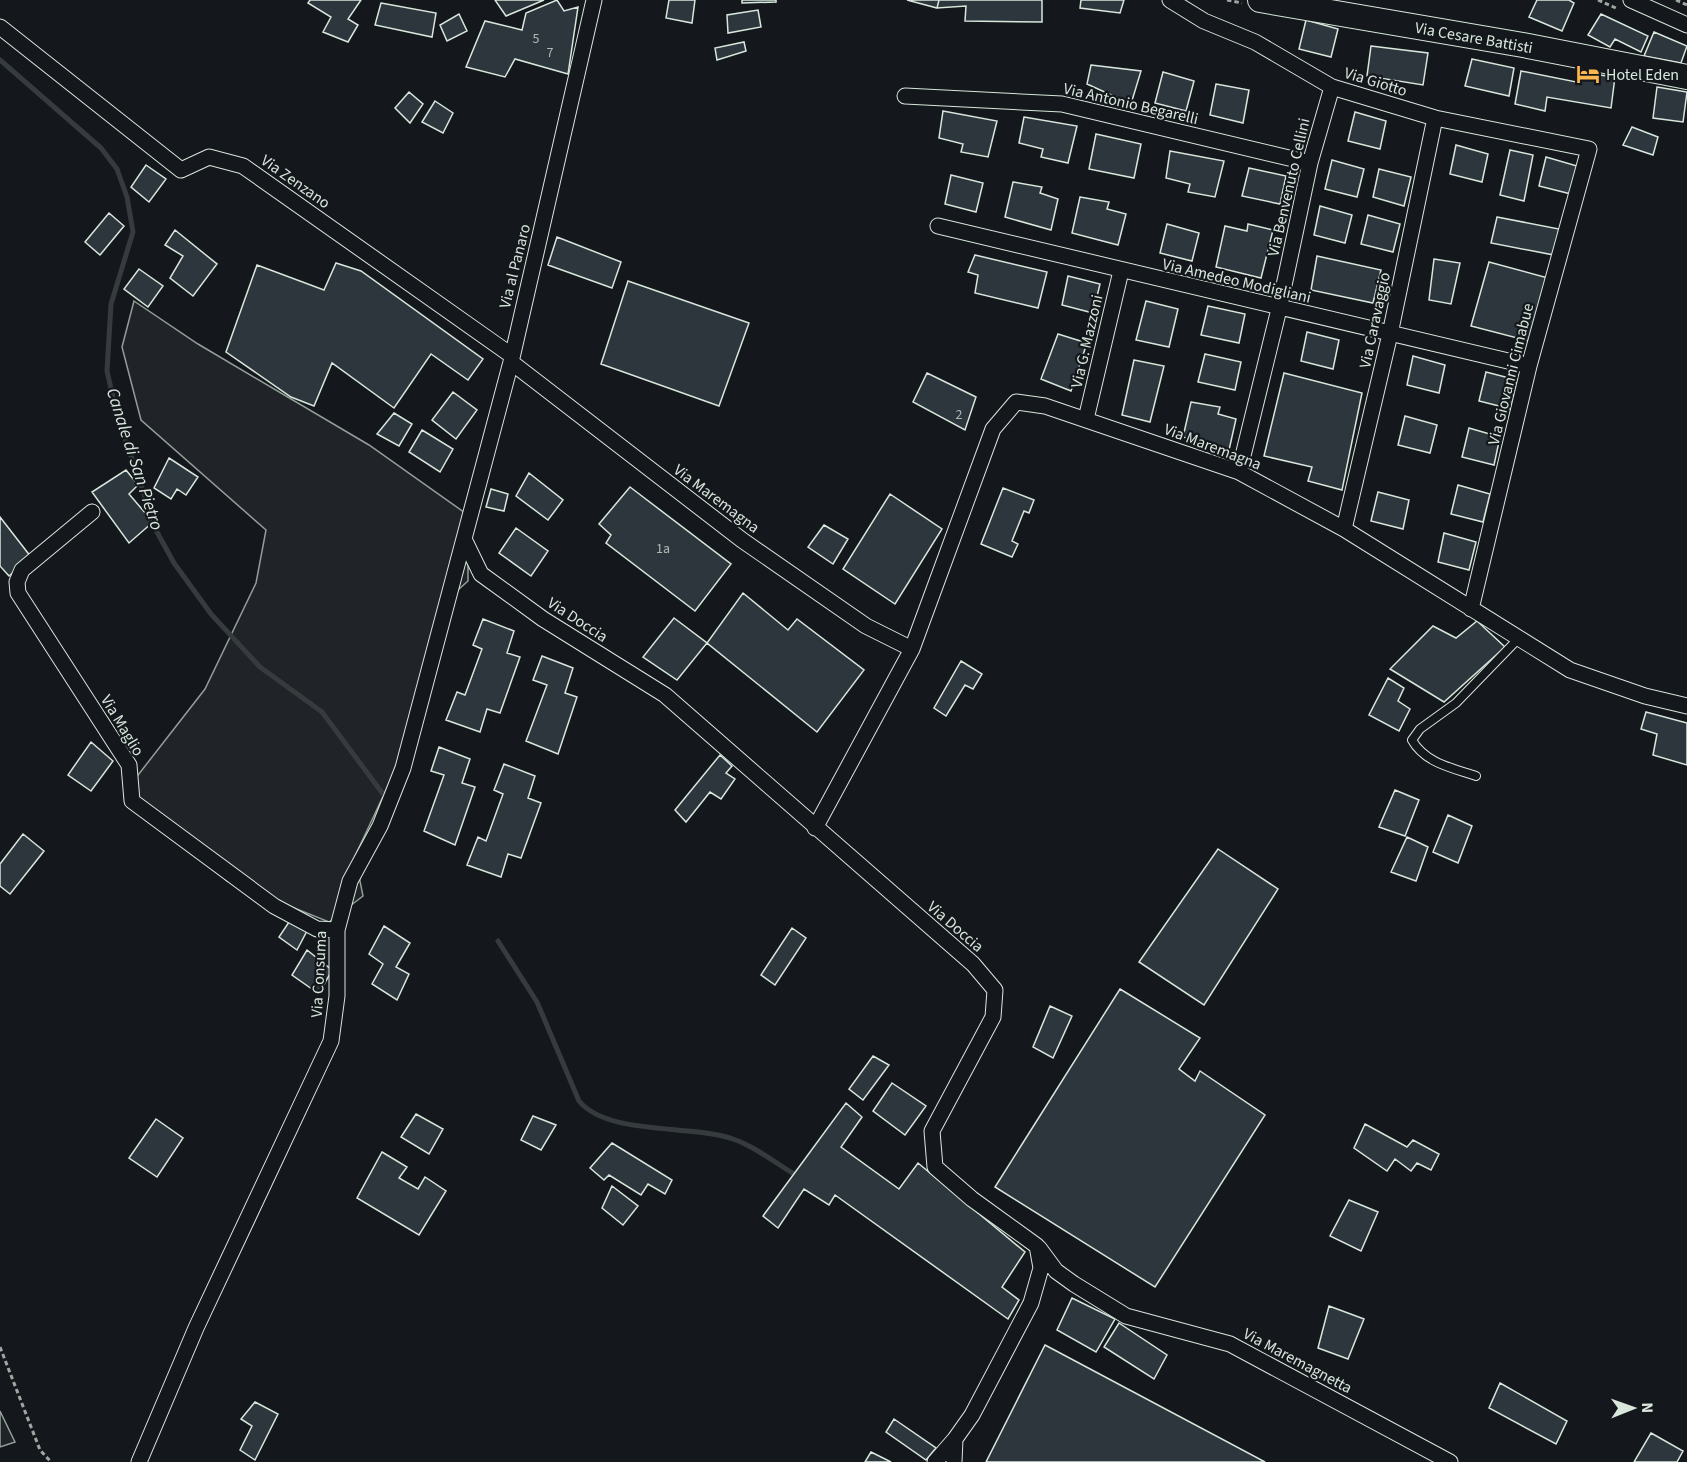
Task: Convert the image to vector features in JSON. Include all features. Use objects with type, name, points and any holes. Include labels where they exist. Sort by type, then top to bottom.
[{"type":"main road","name":"Via Cesare Battisti","points":[[1260,0],[1523,45],[1687,77]]},
{"type":"street","name":"Via al Panaro","points":[[464,539],[553,184],[594,0]]},
{"type":"street","name":"Via Giotto","points":[[1170,0],[1204,21],[1255,42],[1307,70],[1332,87],[1435,118],[1589,149]]},
{"type":"street","points":[[1631,0],[1687,26]]},
{"type":"street","name":"Via Zenzano","points":[[0,27],[181,170],[209,157],[243,166],[511,358]]},
{"type":"street","name":"Via Benvenuto Cellini","points":[[1239,472],[1279,309],[1310,163],[1332,87]]},
{"type":"street","name":"Via Antonio Begarelli","points":[[905,96],[1062,104],[1310,163]]},
{"type":"street","name":"Via Caravaggio","points":[[1344,529],[1390,334],[1435,118]]},
{"type":"street","name":"Via Giovanni Cimabue","points":[[1471,609],[1529,366],[1589,149]]},
{"type":"street","name":"Via Amedeo Modigliani","points":[[938,226],[1279,309],[1529,366]]},
{"type":"street","name":"Via G. Mazzoni","points":[[1086,419],[1121,271]]},
{"type":"street","name":"Via Maremagna","points":[[511,358],[742,540],[866,626],[912,649]]},
{"type":"street","name":"Via Maremagna","points":[[815,828],[912,649],[993,429],[1016,402],[1046,406],[1239,472],[1344,529],[1570,670],[1645,696],[1687,706]]},
{"type":"street","name":"Via Maglio","points":[[92,512],[22,570],[16,582],[18,593],[129,765],[132,801],[274,906],[317,929],[337,930]]},
{"type":"street","name":"Via Doccia","points":[[464,539],[482,574],[543,619],[665,695],[973,964],[995,990],[993,1017],[932,1131],[935,1167],[972,1199],[1037,1246]]},
{"type":"street","name":"Via Consuma","points":[[139,1462],[196,1328],[331,1041],[337,996],[337,930],[350,881],[380,826],[403,768],[464,539]]},
{"type":"street","points":[[935,1462],[972,1415],[1031,1303],[1041,1268],[1037,1246]]},
{"type":"street","name":"Via Maremagnetta","points":[[1037,1246],[1056,1271],[1126,1316],[1230,1344],[1450,1462]]},
{"type":"street","points":[[954,1462],[955,1439]]},
{"type":"lane","points":[[1476,776],[1442,765],[1419,752],[1412,740],[1420,729],[1456,703],[1519,638]]},
{"type":"path","points":[[1676,0],[1687,5]]},
{"type":"path","points":[[0,1347],[40,1449],[51,1462]]},
{"type":"shaded area","points":[[134,301],[198,344],[369,445],[468,515],[468,581],[449,598],[394,773],[355,856],[363,896],[329,922],[227,881],[128,788],[205,689],[256,583],[266,530],[141,420],[122,347]]},
{"type":"shaded area","points":[[0,1411],[15,1442],[0,1447]]},
{"type":"building","points":[[310,0],[361,0],[348,19],[358,25],[348,42],[323,32],[331,17],[308,3]]},
{"type":"building","points":[[495,0],[544,0],[506,16]]},
{"type":"building","points":[[557,0],[564,11],[578,7],[568,74],[515,59],[505,77],[466,67],[485,21],[522,30],[526,13]]},
{"type":"building","points":[[669,0],[695,0],[692,23],[666,18]]},
{"type":"building","points":[[742,0],[776,0],[776,2],[742,3]]},
{"type":"building","points":[[907,0],[939,0],[937,8]]},
{"type":"building","points":[[939,0],[1042,0],[1042,22],[965,21],[966,6],[937,8]]},
{"type":"building","points":[[1081,0],[1124,0],[1120,13],[1080,8]]},
{"type":"building","points":[[1537,0],[1569,0],[1574,3],[1562,31],[1529,17]]},
{"type":"building","points":[[381,3],[436,13],[432,37],[375,25]]},
{"type":"building","points":[[758,10],[761,27],[728,33],[727,15]]},
{"type":"building","points":[[459,14],[467,31],[447,41],[440,25]]},
{"type":"building","points":[[1601,14],[1648,36],[1641,52],[1615,39],[1610,47],[1588,35]]},
{"type":"building","points":[[1306,20],[1338,29],[1331,57],[1299,49]]},
{"type":"building","points":[[1654,32],[1687,46],[1681,63],[1644,56]]},
{"type":"building","points":[[744,42],[746,51],[717,60],[715,48]]},
{"type":"building","points":[[1371,46],[1428,53],[1423,85],[1367,76]]},
{"type":"building","points":[[1472,59],[1514,68],[1509,96],[1465,86]]},
{"type":"building","points":[[1091,65],[1141,71],[1131,104],[1087,84]]},
{"type":"building","points":[[1521,71],[1581,83],[1585,73],[1615,77],[1611,108],[1547,97],[1545,111],[1515,104]]},
{"type":"building","points":[[1163,72],[1194,81],[1186,111],[1155,103]]},
{"type":"building","points":[[1216,84],[1249,90],[1243,123],[1210,115]]},
{"type":"building","points":[[1657,87],[1687,92],[1683,122],[1653,118]]},
{"type":"building","points":[[409,92],[423,104],[410,123],[395,108]]},
{"type":"building","points":[[435,101],[453,113],[443,133],[422,122]]},
{"type":"building","points":[[943,111],[997,121],[988,157],[961,152],[963,144],[939,138]]},
{"type":"building","points":[[1355,112],[1386,121],[1380,149],[1348,141]]},
{"type":"building","points":[[1024,117],[1077,126],[1068,163],[1041,157],[1043,149],[1019,143]]},
{"type":"building","points":[[1632,127],[1658,137],[1653,155],[1623,145]]},
{"type":"building","points":[[1096,134],[1141,144],[1134,178],[1089,169]]},
{"type":"building","points":[[1456,145],[1488,154],[1482,182],[1450,174]]},
{"type":"building","points":[[1510,150],[1533,155],[1524,201],[1500,195]]},
{"type":"building","points":[[1170,151],[1224,161],[1215,197],[1188,192],[1190,184],[1166,178]]},
{"type":"building","points":[[1546,157],[1577,166],[1571,194],[1539,186]]},
{"type":"building","points":[[1332,160],[1364,169],[1357,197],[1325,189]]},
{"type":"building","points":[[146,165],[166,179],[149,202],[131,187]]},
{"type":"building","points":[[1249,168],[1286,176],[1280,204],[1242,196]]},
{"type":"building","points":[[1379,169],[1411,177],[1404,206],[1373,197]]},
{"type":"building","points":[[951,175],[983,183],[976,212],[945,204]]},
{"type":"building","points":[[1013,182],[1042,187],[1040,193],[1058,199],[1051,230],[1005,217]]},
{"type":"building","points":[[1080,197],[1109,202],[1107,209],[1126,214],[1118,245],[1072,233]]},
{"type":"building","points":[[1320,206],[1352,215],[1345,243],[1314,235]]},
{"type":"building","points":[[109,213],[124,226],[100,255],[85,242]]},
{"type":"building","points":[[1368,215],[1400,224],[1393,252],[1361,244]]},
{"type":"building","points":[[1497,217],[1559,229],[1554,255],[1491,243]]},
{"type":"building","points":[[1167,224],[1199,233],[1192,261],[1160,253]]},
{"type":"building","points":[[1248,224],[1273,230],[1261,278],[1216,267],[1225,226],[1247,231]]},
{"type":"building","points":[[175,230],[217,264],[193,296],[170,278],[183,256],[165,245]]},
{"type":"building","points":[[557,237],[621,262],[612,288],[548,265]]},
{"type":"building","points":[[975,255],[1047,272],[1038,308],[975,293],[978,275],[968,272]]},
{"type":"building","points":[[1317,256],[1381,270],[1373,303],[1311,290]]},
{"type":"building","points":[[1434,259],[1460,263],[1451,304],[1429,300]]},
{"type":"building","points":[[1489,262],[1548,278],[1529,341],[1471,326]]},
{"type":"building","points":[[336,263],[361,271],[483,359],[468,380],[431,354],[394,408],[332,363],[314,406],[291,397],[226,352],[257,265],[324,290]]},
{"type":"building","points":[[139,269],[163,286],[148,307],[124,289]]},
{"type":"building","points":[[1068,276],[1100,284],[1093,313],[1062,305]]},
{"type":"building","points":[[628,281],[749,323],[719,406],[601,364]]},
{"type":"building","points":[[1146,301],[1178,309],[1169,347],[1136,340]]},
{"type":"building","points":[[1208,306],[1245,314],[1239,343],[1201,335]]},
{"type":"building","points":[[1307,332],[1339,340],[1333,369],[1301,361]]},
{"type":"building","points":[[1058,334],[1087,343],[1071,391],[1041,379]]},
{"type":"building","points":[[1205,354],[1241,362],[1235,390],[1198,382]]},
{"type":"building","points":[[1413,356],[1445,365],[1439,393],[1407,385]]},
{"type":"building","points":[[1134,360],[1164,366],[1150,422],[1122,415]]},
{"type":"building","points":[[1486,372],[1517,380],[1511,409],[1479,401]]},
{"type":"building","points":[[927,373],[976,397],[965,430],[913,402]]},
{"type":"building","points":[[1284,373],[1362,393],[1342,490],[1308,481],[1312,467],[1264,456]]},
{"type":"building","points":[[453,392],[477,410],[456,439],[432,420]]},
{"type":"building","points":[[1191,402],[1220,407],[1218,414],[1236,419],[1229,450],[1183,437]]},
{"type":"building","points":[[394,413],[412,424],[399,446],[377,434]]},
{"type":"building","points":[[1405,416],[1437,425],[1430,453],[1398,445]]},
{"type":"building","points":[[1469,428],[1500,437],[1494,465],[1462,457]]},
{"type":"building","points":[[422,430],[453,449],[440,472],[409,452]]},
{"type":"building","points":[[169,458],[198,477],[186,495],[177,489],[171,499],[154,488]]},
{"type":"building","points":[[126,470],[138,485],[129,494],[153,522],[129,543],[92,492]]},
{"type":"building","points":[[529,473],[563,500],[548,520],[516,496]]},
{"type":"building","points":[[1458,485],[1490,494],[1483,522],[1451,514]]},
{"type":"building","points":[[630,487],[731,564],[695,611],[606,543],[611,535],[599,524]]},
{"type":"building","points":[[1003,488],[1034,500],[1029,513],[1024,511],[1012,541],[1018,544],[1012,557],[981,544]]},
{"type":"building","points":[[491,489],[508,494],[504,511],[486,507]]},
{"type":"building","points":[[1378,492],[1409,500],[1403,529],[1371,521]]},
{"type":"building","points":[[890,494],[942,529],[895,604],[843,569]]},
{"type":"building","points":[[0,517],[31,557],[9,576],[0,566]]},
{"type":"building","points":[[824,525],[848,539],[833,564],[808,547]]},
{"type":"building","points":[[516,528],[548,551],[531,576],[499,553]]},
{"type":"building","points":[[1444,533],[1476,542],[1469,570],[1438,562]]},
{"type":"building","points":[[743,593],[788,630],[797,619],[864,670],[817,732],[707,643]]},
{"type":"building","points":[[674,618],[707,643],[677,680],[643,657]]},
{"type":"building","points":[[483,619],[514,631],[507,653],[520,657],[500,713],[487,709],[480,732],[446,720],[457,692],[465,695],[482,649],[473,645]]},
{"type":"building","points":[[1477,621],[1505,647],[1444,702],[1390,669],[1433,626],[1456,638]]},
{"type":"building","points":[[542,656],[573,668],[565,693],[577,697],[558,754],[526,741],[547,685],[533,680]]},
{"type":"building","points":[[961,661],[982,674],[973,689],[965,685],[946,716],[934,708]]},
{"type":"building","points":[[1388,678],[1404,688],[1398,701],[1410,709],[1399,731],[1369,715]]},
{"type":"building","points":[[1646,712],[1687,723],[1687,765],[1653,755],[1657,734],[1641,729]]},
{"type":"building","points":[[91,742],[113,761],[91,791],[68,775]]},
{"type":"building","points":[[439,747],[470,759],[462,783],[475,787],[455,845],[424,831],[444,775],[431,771]]},
{"type":"building","points":[[720,755],[732,766],[726,773],[735,779],[721,799],[710,792],[686,822],[675,810]]},
{"type":"building","points":[[504,764],[535,776],[528,798],[541,803],[521,858],[508,854],[501,877],[467,865],[478,837],[486,841],[503,794],[494,790]]},
{"type":"building","points":[[1395,790],[1419,800],[1405,836],[1379,827]]},
{"type":"building","points":[[1448,815],[1472,826],[1458,863],[1433,852]]},
{"type":"building","points":[[23,834],[44,851],[10,894],[0,886],[0,864]]},
{"type":"building","points":[[1407,837],[1428,847],[1416,881],[1391,872]]},
{"type":"building","points":[[1218,849],[1278,889],[1204,1005],[1139,962]]},
{"type":"building","points":[[291,919],[308,929],[297,950],[279,937]]},
{"type":"building","points":[[384,926],[410,943],[396,967],[409,974],[397,1000],[372,984],[383,964],[369,954]]},
{"type":"building","points":[[792,928],[806,938],[775,985],[761,975]]},
{"type":"building","points":[[307,950],[332,970],[319,994],[292,975]]},
{"type":"building","points":[[1120,989],[1200,1038],[1179,1069],[1195,1081],[1200,1071],[1265,1115],[1155,1287],[995,1187]]},
{"type":"building","points":[[1050,1006],[1072,1016],[1053,1058],[1033,1047]]},
{"type":"building","points":[[873,1056],[889,1065],[863,1100],[849,1089]]},
{"type":"building","points":[[892,1083],[926,1106],[905,1135],[873,1111]]},
{"type":"building","points":[[846,1103],[862,1117],[841,1147],[899,1189],[918,1163],[1025,1252],[1002,1287],[1019,1300],[1008,1319],[835,1195],[829,1205],[804,1189],[778,1228],[763,1216]]},
{"type":"building","points":[[416,1114],[443,1129],[429,1154],[401,1137]]},
{"type":"building","points":[[533,1116],[556,1125],[541,1150],[521,1140]]},
{"type":"building","points":[[156,1119],[183,1138],[157,1177],[129,1158]]},
{"type":"building","points":[[1365,1124],[1407,1147],[1413,1140],[1439,1154],[1431,1170],[1417,1163],[1411,1171],[1395,1159],[1387,1171],[1354,1148]]},
{"type":"building","points":[[612,1143],[672,1180],[665,1194],[648,1184],[641,1195],[609,1175],[604,1180],[590,1168]]},
{"type":"building","points":[[382,1152],[407,1167],[399,1178],[418,1189],[425,1177],[446,1191],[419,1235],[357,1198]]},
{"type":"building","points":[[612,1186],[638,1206],[623,1225],[602,1208]]},
{"type":"building","points":[[1349,1200],[1378,1212],[1361,1251],[1330,1236]]},
{"type":"building","points":[[1072,1298],[1115,1319],[1096,1352],[1057,1330]]},
{"type":"building","points":[[1329,1306],[1364,1319],[1348,1359],[1318,1348]]},
{"type":"building","points":[[1119,1323],[1167,1355],[1154,1379],[1104,1347]]},
{"type":"building","points":[[1045,1345],[1265,1462],[986,1462]]},
{"type":"building","points":[[1500,1383],[1567,1421],[1556,1444],[1489,1408]]},
{"type":"building","points":[[255,1402],[278,1414],[255,1460],[240,1450],[252,1426],[241,1419]]},
{"type":"building","points":[[894,1419],[936,1448],[926,1460],[886,1432]]},
{"type":"building","points":[[1651,1433],[1683,1451],[1677,1462],[1634,1462]]},
{"type":"building","points":[[871,1452],[891,1462],[865,1462]]},
{"type":"waterway","name":"Canale di San Pietro","points":[[0,60],[101,148],[117,169],[127,197],[133,232],[111,304],[107,371],[117,415],[157,532],[174,563],[211,614],[260,667],[322,712],[383,794]]},
{"type":"waterway","name":"Canale di San Pietro","points":[[498,941],[537,1002],[579,1101],[592,1112],[609,1120],[629,1124],[716,1134],[733,1139],[756,1150],[794,1174]]},
{"type":"place","name":"Hotel Eden","points":[[1588,74]]}]
